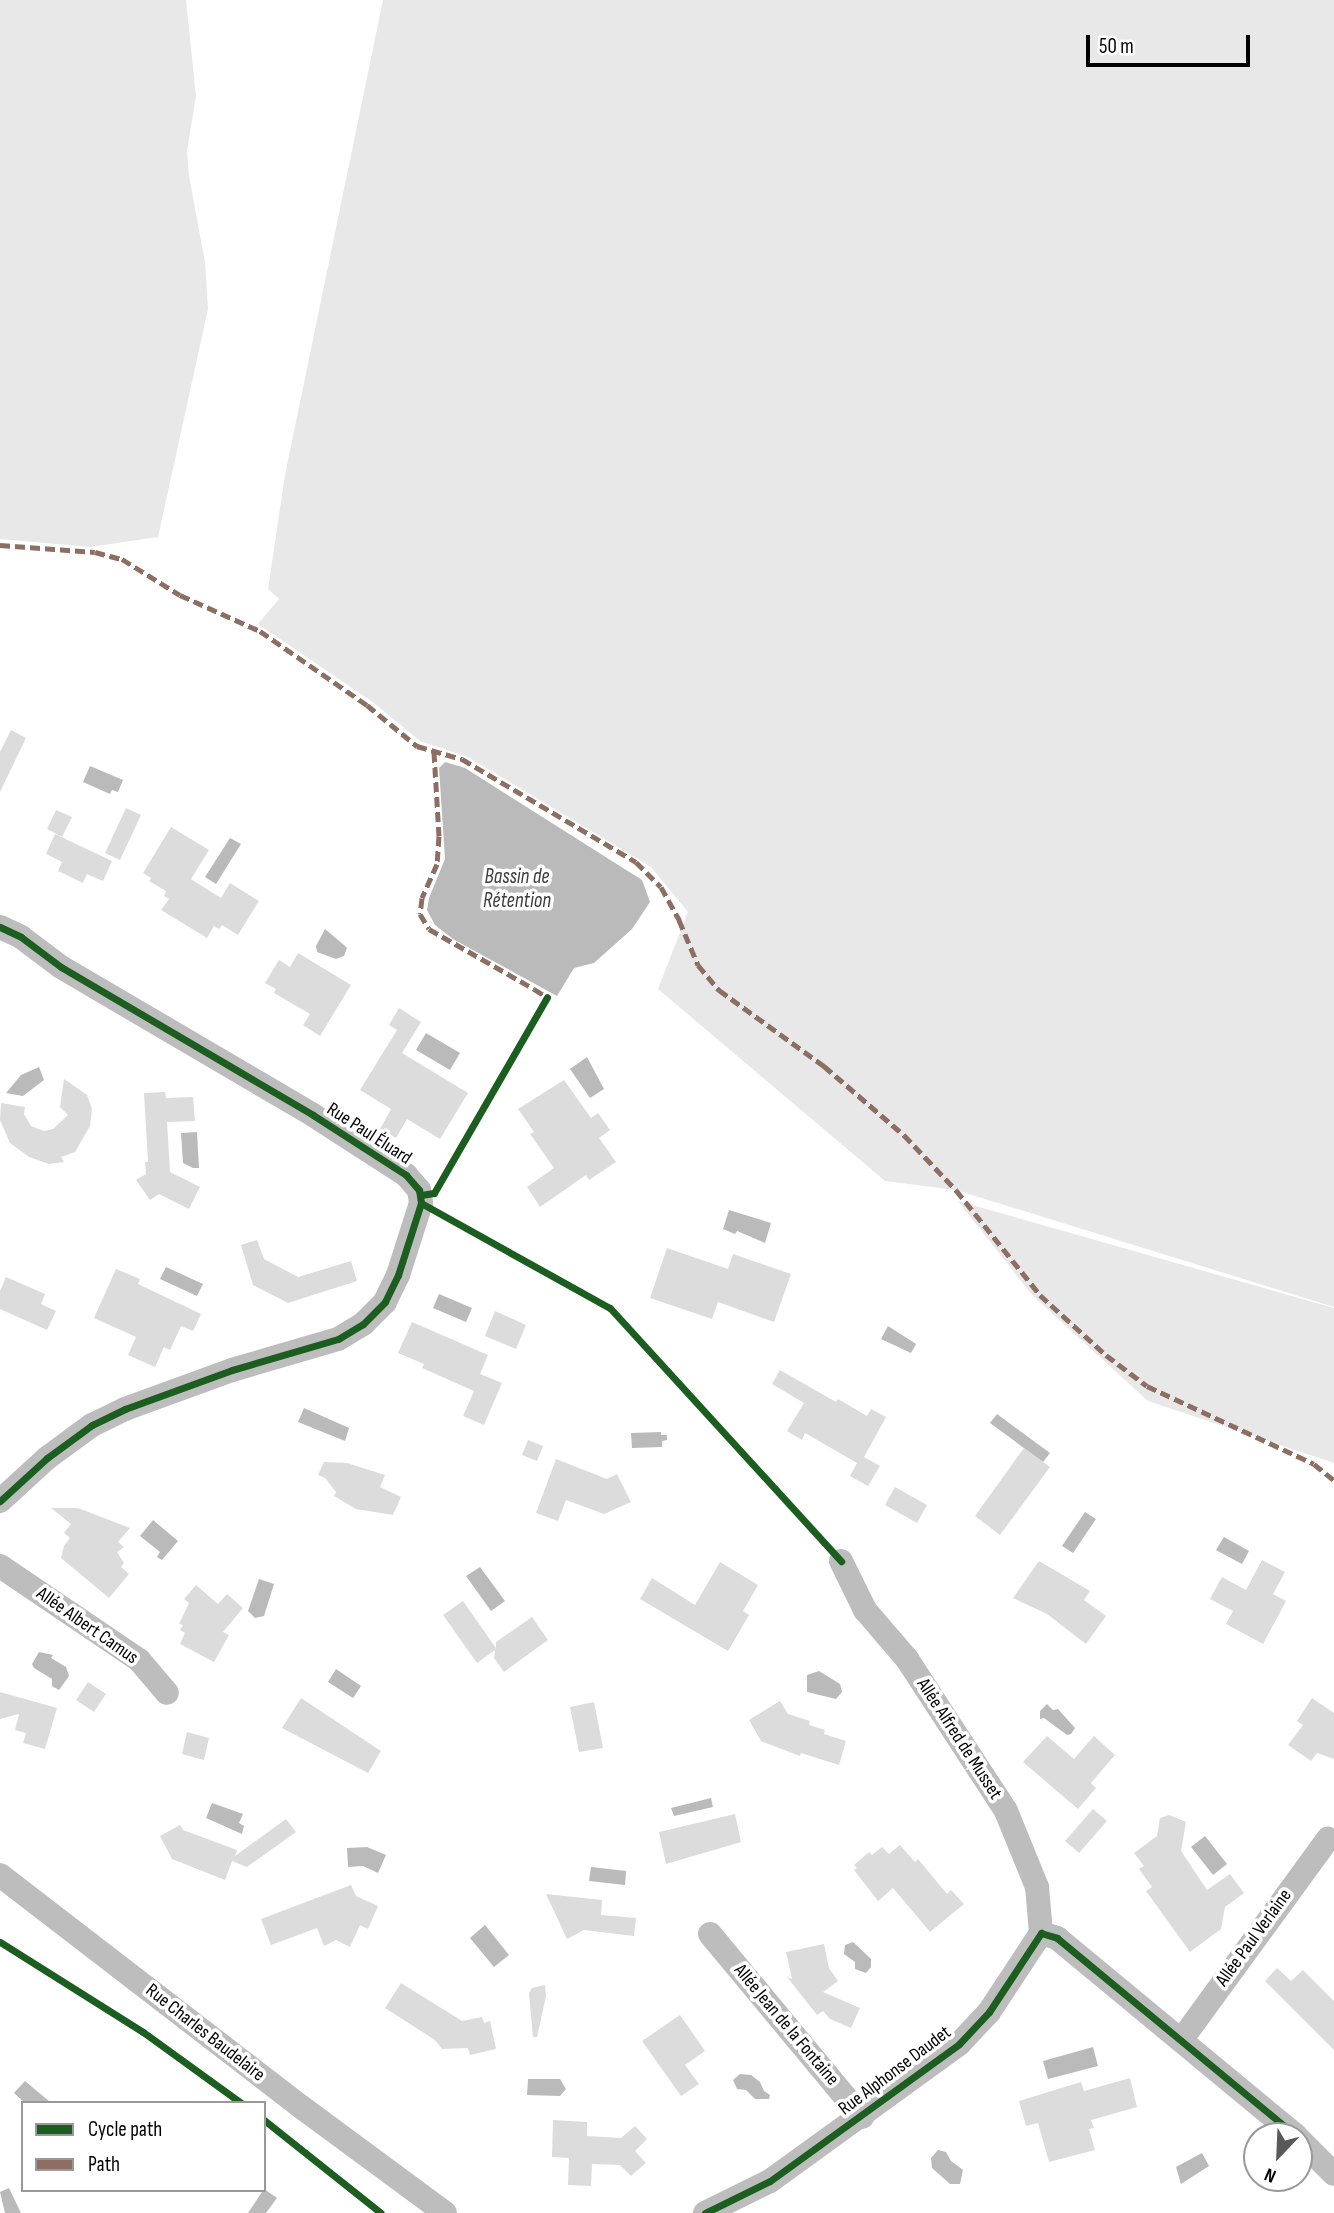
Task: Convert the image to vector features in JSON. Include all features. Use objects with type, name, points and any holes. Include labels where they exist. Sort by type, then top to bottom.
[{"type":"street","name":"Rue Paul Éluard","points":[[0,927],[21,937],[61,967],[313,1115],[406,1175],[419,1190],[421,1203],[398,1275],[385,1302],[363,1324],[338,1339],[232,1370],[114,1415],[92,1426],[47,1458],[0,1501]]},
{"type":"street","name":"Allée Alfred de Musset","points":[[841,1561],[865,1610],[906,1659],[1006,1811],[1037,1886],[1041,1933]]},
{"type":"street","name":"Allée Albert Camus","points":[[0,1566],[139,1660],[167,1693]]},
{"type":"street","name":"Allée Paul Verlaine","points":[[1182,2039],[1328,1839]]},
{"type":"street","name":"Rue Charles Baudelaire","points":[[0,1875],[300,2106],[445,2213]]},
{"type":"street","points":[[1041,1933],[1057,1938],[1280,2122]]},
{"type":"street","name":"Rue Alphonse Daudet","points":[[705,2213],[771,2181],[959,2044],[989,2012],[1041,1933]]},
{"type":"street","name":"Allée Jean de la Fontaine","points":[[710,1934],[862,2117]]},
{"type":"street","points":[[1313,2152],[1334,2174]]},
{"type":"shaded area","points":[[0,0],[186,0],[196,96],[187,151],[205,262],[208,309],[158,537],[90,547],[0,539]]},
{"type":"shaded area","points":[[383,0],[1334,0],[1334,1307],[956,1190],[885,1181],[658,989],[688,912],[651,867],[468,757],[420,741],[374,703],[258,624],[279,599],[268,589],[285,475]]},
{"type":"shaded area","points":[[958,1201],[1334,1308],[1334,1463],[1148,1401],[1033,1296]]},
{"type":"water","name":"Bassin de Rétention","points":[[445,762],[465,768],[642,880],[650,902],[632,929],[594,963],[574,968],[557,996],[453,939],[435,925],[427,910],[429,898],[445,859],[439,768]]},
{"type":"water","points":[[90,766],[123,780],[118,792],[112,790],[110,794],[83,782]]},
{"type":"water","points":[[230,838],[241,844],[216,884],[205,877]]},
{"type":"water","points":[[325,929],[347,948],[344,956],[336,959],[317,952],[316,946]]},
{"type":"water","points":[[426,1033],[460,1053],[450,1070],[416,1050]]},
{"type":"water","points":[[587,1057],[604,1089],[590,1098],[570,1069]]},
{"type":"water","points":[[39,1067],[44,1080],[23,1096],[6,1093],[21,1075]]},
{"type":"water","points":[[197,1132],[199,1168],[193,1168],[183,1163],[181,1133]]},
{"type":"water","points":[[729,1210],[771,1223],[765,1243],[737,1231],[735,1234],[723,1229]]},
{"type":"water","points":[[166,1267],[203,1284],[197,1296],[160,1279]]},
{"type":"water","points":[[439,1294],[472,1308],[466,1322],[433,1308]]},
{"type":"water","points":[[888,1326],[916,1344],[911,1353],[881,1339]]},
{"type":"water","points":[[304,1408],[349,1428],[345,1441],[298,1422]]},
{"type":"water","points":[[997,1414],[1050,1453],[1043,1462],[990,1423]]},
{"type":"water","points":[[661,1432],[661,1435],[667,1435],[667,1440],[662,1441],[662,1447],[632,1448],[631,1433]]},
{"type":"water","points":[[1085,1512],[1096,1519],[1073,1553],[1062,1546]]},
{"type":"water","points":[[153,1520],[178,1541],[162,1560],[157,1557],[160,1552],[140,1536]]},
{"type":"water","points":[[1224,1537],[1249,1551],[1242,1564],[1216,1550]]},
{"type":"water","points":[[480,1567],[505,1601],[491,1611],[466,1576]]},
{"type":"water","points":[[259,1579],[274,1584],[264,1616],[255,1618],[248,1611]]},
{"type":"water","points":[[39,1652],[53,1655],[51,1658],[66,1667],[69,1676],[59,1690],[52,1686],[52,1679],[34,1668],[32,1664]]},
{"type":"water","points":[[336,1669],[361,1686],[353,1698],[328,1682]]},
{"type":"water","points":[[819,1671],[840,1684],[842,1692],[836,1699],[807,1692],[807,1675]]},
{"type":"water","points":[[1047,1704],[1053,1710],[1058,1709],[1075,1728],[1071,1734],[1067,1735],[1044,1718],[1040,1719],[1040,1711]]},
{"type":"water","points":[[711,1798],[713,1807],[674,1816],[671,1808]]},
{"type":"water","points":[[212,1803],[243,1814],[239,1823],[244,1826],[242,1834],[206,1818]]},
{"type":"water","points":[[1205,1836],[1227,1864],[1213,1875],[1191,1847]]},
{"type":"water","points":[[367,1847],[386,1855],[378,1873],[363,1866],[348,1867],[347,1848]]},
{"type":"water","points":[[591,1867],[626,1871],[625,1885],[589,1881]]},
{"type":"water","points":[[485,1925],[509,1955],[494,1967],[470,1938]]},
{"type":"water","points":[[853,1942],[871,1959],[871,1967],[866,1973],[855,1969],[855,1962],[844,1954],[845,1945]]},
{"type":"water","points":[[1093,2047],[1098,2066],[1048,2079],[1043,2061]]},
{"type":"water","points":[[740,2074],[751,2075],[760,2082],[764,2091],[770,2095],[769,2099],[755,2099],[746,2090],[737,2089],[733,2080]]},
{"type":"water","points":[[528,2079],[560,2079],[566,2089],[560,2096],[527,2095]]},
{"type":"water","points":[[25,2081],[49,2101],[23,2101],[14,2093]]},
{"type":"water","points":[[938,2150],[946,2152],[951,2161],[963,2170],[960,2184],[950,2184],[932,2168],[931,2158]]},
{"type":"water","points":[[1202,2153],[1209,2166],[1181,2184],[1176,2167]]},
{"type":"water","points":[[9,2188],[21,2213],[5,2213],[0,2192]]},
{"type":"water","points":[[266,2190],[277,2198],[266,2213],[248,2213],[262,2192]]},
{"type":"building","points":[[11,730],[26,738],[0,792],[0,752]]},
{"type":"building","points":[[126,808],[141,815],[120,860],[105,853]]},
{"type":"building","points":[[56,810],[72,817],[62,837],[47,829]]},
{"type":"building","points":[[171,827],[209,850],[191,879],[221,898],[230,883],[259,901],[238,935],[222,925],[219,929],[214,926],[207,938],[161,910],[169,899],[164,896],[166,891],[149,881],[151,878],[143,873]]},
{"type":"building","points":[[55,834],[112,861],[103,881],[87,874],[83,883],[58,871],[62,862],[46,854]]},
{"type":"building","points":[[298,953],[351,985],[320,1036],[303,1025],[310,1014],[274,993],[276,989],[265,983],[279,960],[290,967]]},
{"type":"building","points":[[399,1008],[421,1022],[402,1053],[468,1093],[440,1139],[407,1119],[396,1138],[380,1129],[391,1109],[360,1090],[397,1030],[389,1025]]},
{"type":"building","points":[[64,1079],[87,1095],[92,1109],[90,1126],[75,1152],[61,1157],[64,1162],[49,1164],[29,1157],[10,1143],[0,1120],[1,1103],[25,1107],[24,1114],[31,1126],[44,1131],[53,1129],[68,1115],[60,1107]]},
{"type":"building","points":[[564,1080],[591,1118],[598,1113],[610,1130],[599,1138],[616,1162],[589,1180],[586,1175],[540,1207],[527,1187],[554,1168],[530,1134],[534,1132],[518,1109]]},
{"type":"building","points":[[165,1092],[166,1098],[193,1097],[195,1121],[167,1122],[170,1172],[200,1187],[189,1209],[159,1194],[150,1200],[136,1180],[146,1174],[145,1162],[148,1162],[144,1093]]},
{"type":"building","points":[[257,1240],[264,1259],[298,1277],[351,1261],[357,1281],[288,1303],[253,1285],[241,1245]]},
{"type":"building","points":[[667,1248],[728,1269],[733,1254],[791,1274],[774,1322],[718,1302],[712,1319],[650,1298]]},
{"type":"building","points":[[116,1269],[140,1279],[138,1284],[201,1314],[193,1331],[181,1326],[170,1350],[164,1347],[155,1367],[128,1355],[136,1337],[94,1318]]},
{"type":"building","points":[[6,1277],[45,1294],[41,1304],[56,1311],[47,1330],[0,1309],[0,1291]]},
{"type":"building","points":[[495,1311],[526,1325],[516,1349],[485,1336]]},
{"type":"building","points":[[412,1322],[488,1355],[480,1374],[502,1383],[484,1425],[463,1416],[474,1391],[422,1368],[424,1364],[398,1353]]},
{"type":"building","points":[[780,1370],[836,1402],[838,1399],[867,1416],[871,1409],[886,1417],[864,1457],[880,1466],[868,1486],[850,1476],[857,1463],[805,1433],[802,1440],[787,1431],[804,1403],[772,1384]]},
{"type":"building","points":[[528,1440],[543,1446],[537,1461],[522,1455]]},
{"type":"building","points":[[1024,1448],[1050,1467],[1000,1535],[975,1516]]},
{"type":"building","points":[[556,1459],[607,1479],[617,1474],[631,1502],[604,1514],[566,1500],[558,1521],[536,1513]]},
{"type":"building","points":[[324,1462],[347,1463],[385,1475],[380,1487],[401,1497],[393,1515],[356,1509],[334,1496],[336,1492],[325,1478],[318,1475]]},
{"type":"building","points":[[895,1487],[927,1505],[917,1523],[885,1505]]},
{"type":"building","points":[[51,1508],[78,1508],[130,1528],[118,1542],[124,1547],[117,1552],[124,1563],[121,1567],[129,1574],[109,1598],[61,1558],[64,1546],[70,1538],[64,1533],[71,1524]]},
{"type":"building","points":[[1262,1560],[1285,1572],[1273,1594],[1286,1601],[1263,1644],[1226,1624],[1233,1611],[1210,1599],[1222,1577],[1246,1590]]},
{"type":"building","points":[[1039,1561],[1090,1591],[1084,1600],[1106,1616],[1086,1644],[1047,1614],[1013,1598]]},
{"type":"building","points":[[720,1562],[758,1585],[743,1611],[749,1615],[728,1651],[640,1599],[652,1578],[695,1605]]},
{"type":"building","points":[[196,1585],[218,1604],[227,1594],[243,1608],[223,1632],[229,1635],[214,1662],[180,1644],[185,1633],[180,1630],[183,1625],[179,1624],[189,1603],[184,1599]]},
{"type":"building","points":[[463,1601],[496,1648],[496,1642],[532,1617],[548,1640],[504,1672],[494,1658],[495,1650],[477,1663],[443,1615]]},
{"type":"building","points":[[88,1682],[106,1694],[94,1712],[76,1700]]},
{"type":"building","points":[[0,1692],[57,1708],[45,1749],[23,1743],[26,1733],[15,1730],[19,1714],[0,1719]]},
{"type":"building","points":[[301,1698],[381,1751],[368,1773],[282,1728]]},
{"type":"building","points":[[1312,1698],[1334,1713],[1334,1759],[1317,1753],[1311,1761],[1288,1745],[1303,1725],[1297,1721]]},
{"type":"building","points":[[780,1701],[788,1714],[810,1721],[809,1725],[825,1730],[824,1734],[846,1741],[839,1765],[801,1753],[800,1756],[761,1741],[749,1720]]},
{"type":"building","points":[[594,1702],[603,1748],[579,1752],[570,1707]]},
{"type":"building","points":[[187,1732],[209,1738],[204,1760],[182,1754]]},
{"type":"building","points":[[1047,1736],[1074,1759],[1094,1736],[1115,1755],[1091,1783],[1096,1788],[1078,1809],[1023,1762]]},
{"type":"building","points":[[1093,1809],[1107,1821],[1079,1853],[1065,1841]]},
{"type":"building","points":[[735,1814],[741,1842],[666,1864],[659,1832]]},
{"type":"building","points":[[1169,1815],[1186,1822],[1181,1851],[1207,1890],[1230,1874],[1244,1893],[1225,1907],[1221,1929],[1190,1952],[1146,1891],[1152,1887],[1139,1869],[1144,1866],[1134,1853],[1157,1836],[1160,1818]]},
{"type":"building","points":[[286,1819],[296,1832],[247,1867],[232,1861],[225,1880],[172,1859],[160,1836],[180,1825],[183,1830],[237,1850],[235,1856]]},
{"type":"building","points":[[900,1845],[915,1862],[918,1859],[947,1894],[951,1890],[964,1904],[930,1932],[893,1888],[878,1901],[854,1870],[857,1868],[854,1865],[869,1852],[872,1855],[882,1847],[889,1854]]},
{"type":"building","points":[[351,1885],[356,1896],[378,1906],[368,1929],[360,1925],[350,1947],[336,1940],[324,1946],[317,1928],[271,1945],[261,1919]]},
{"type":"building","points":[[546,1894],[602,1900],[601,1915],[636,1918],[634,1936],[584,1930],[567,1939]]},
{"type":"building","points":[[824,1944],[829,1968],[838,1981],[823,1992],[860,2008],[851,2028],[830,2019],[823,2011],[817,2015],[787,1977],[792,1979],[786,1952]]},
{"type":"building","points":[[1277,1968],[1291,1981],[1303,1970],[1334,2001],[1334,2050],[1265,1981]]},
{"type":"building","points":[[401,1983],[462,2021],[482,2017],[484,2023],[490,2021],[496,2049],[470,2055],[468,2048],[442,2049],[435,2040],[385,2008]]},
{"type":"building","points":[[545,1985],[546,1996],[537,2037],[533,2037],[529,1993],[532,1988]]},
{"type":"building","points":[[680,2015],[705,2051],[685,2065],[699,2084],[681,2096],[642,2041]]},
{"type":"building","points":[[1130,2078],[1137,2107],[1091,2120],[1094,2128],[1089,2129],[1095,2150],[1049,2162],[1038,2123],[1026,2126],[1019,2101],[1081,2082],[1084,2091]]},
{"type":"building","points":[[553,2120],[587,2122],[587,2136],[621,2138],[635,2126],[647,2139],[635,2151],[646,2163],[631,2176],[620,2165],[592,2164],[591,2186],[568,2185],[569,2158],[552,2157]]},
{"type":"marked path","points":[[0,545],[95,552],[122,559],[180,595],[260,631],[367,705],[417,746],[462,759],[636,862],[661,887],[679,920],[698,965],[719,990],[824,1066],[904,1135],[956,1190],[1040,1295],[1106,1355],[1147,1386],[1314,1464],[1334,1480]]},
{"type":"marked path","points":[[434,752],[439,836],[437,864],[422,898],[420,914],[429,929],[547,997],[544,1002]]},
{"type":"cycle path","points":[[0,927],[21,937],[61,967],[313,1115],[406,1175],[419,1190],[421,1203],[398,1275],[385,1302],[363,1324],[338,1339],[232,1370],[125,1409],[92,1425],[47,1458],[0,1501]]},
{"type":"cycle path","points":[[421,1195],[434,1193],[547,997]]},
{"type":"cycle path","points":[[421,1203],[610,1308],[841,1561]]},
{"type":"cycle path","points":[[705,2213],[770,2181],[959,2044],[989,2012],[1041,1933],[1057,1938],[1279,2122]]},
{"type":"cycle path","points":[[0,1942],[143,2032],[238,2101]]},
{"type":"cycle path","points":[[266,2122],[381,2213]]}]
